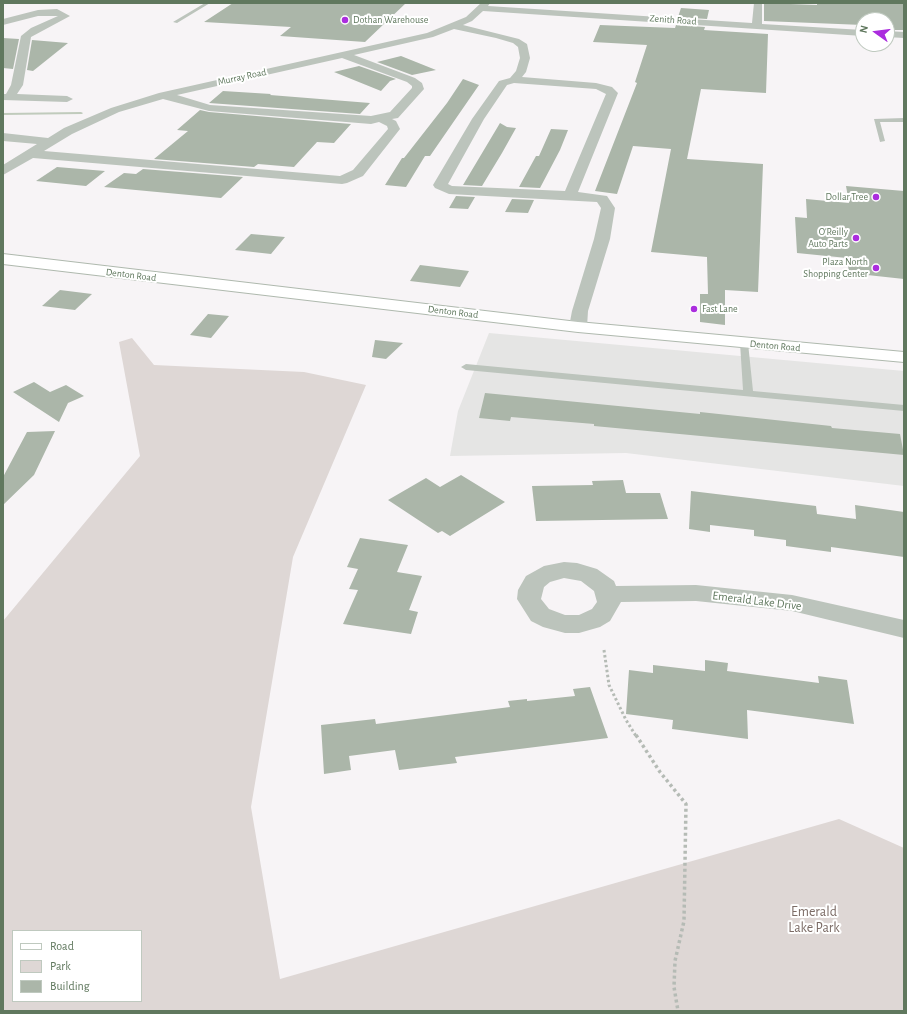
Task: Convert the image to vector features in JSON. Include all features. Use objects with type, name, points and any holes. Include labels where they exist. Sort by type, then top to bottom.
[{"type":"street","points":[[758,3],[758,26]]},
{"type":"street","name":"Zenith Road","points":[[484,6],[855,32]]},
{"type":"street","name":"Murray Road","points":[[3,171],[50,142],[99,116],[163,95],[414,39],[455,26],[469,19],[484,6]]},
{"type":"street","points":[[4,21],[44,12],[62,13],[65,16],[34,30],[26,36],[17,85],[7,97]]},
{"type":"street","points":[[455,26],[516,41],[523,46],[525,58],[521,72],[514,80]]},
{"type":"street","points":[[163,95],[210,108],[371,120],[382,119],[394,115],[418,89],[418,85],[411,80],[344,55]]},
{"type":"street","points":[[570,196],[612,93],[608,89],[600,86],[514,80],[501,85],[478,120],[440,185],[449,190],[602,199],[608,208],[602,239],[580,311],[578,327]]},
{"type":"street","points":[[7,97],[67,98]]},
{"type":"street","points":[[31,154],[342,180],[358,173],[394,129],[392,124],[382,119]]},
{"type":"street","points":[[3,137],[50,142]]},
{"type":"street","name":"Denton Road","points":[[3,259],[578,327],[904,357]]},
{"type":"street","name":"Emerald Lake Drive","points":[[608,594],[657,592],[696,593],[792,603],[904,629]]},
{"type":"lane","points":[[176,22],[208,3]]},
{"type":"lane","points":[[882,141],[876,120],[904,120]]},
{"type":"lane","points":[[744,343],[748,392]]},
{"type":"lane","points":[[466,367],[748,392],[904,408]]},
{"type":"path","points":[[604,650],[609,685],[626,720],[660,772],[686,804],[686,880],[684,921],[675,961],[674,987],[678,1011]]},
{"type":"shaded area","points":[[489,333],[904,371],[904,486],[626,453],[450,456],[458,411]]},
{"type":"green space","name":"Emerald Lake Park","points":[[132,338],[154,365],[304,372],[366,385],[293,557],[251,807],[280,979],[839,819],[904,848],[904,1011],[3,1011],[3,621],[140,456],[119,342]]},
{"type":"building","name":"Dothan Warehouse","points":[[233,3],[406,3],[365,42],[280,36],[291,27],[204,22]]},
{"type":"building","points":[[764,3],[817,5],[817,3],[904,3],[904,30],[895,30],[895,12],[855,12],[855,25],[764,21]]},
{"type":"building","points":[[681,8],[709,10],[707,19],[678,17]]},
{"type":"building","points":[[600,25],[675,28],[676,25],[705,27],[704,30],[768,34],[766,93],[701,89],[687,159],[763,164],[758,292],[725,290],[725,325],[700,322],[700,294],[708,294],[707,257],[651,252],[671,149],[633,146],[617,194],[595,191],[637,83],[635,82],[647,45],[593,42]]},
{"type":"building","points":[[3,38],[19,39],[13,69],[3,68]]},
{"type":"building","points":[[32,40],[68,43],[33,71],[27,70]]},
{"type":"building","points":[[401,56],[436,70],[412,75],[377,62]]},
{"type":"building","points":[[359,66],[396,79],[390,81],[381,91],[334,72]]},
{"type":"building","points":[[463,79],[479,85],[430,156],[425,156],[406,187],[385,185],[402,158],[404,158],[447,103]]},
{"type":"building","points":[[223,91],[370,103],[360,114],[209,103]]},
{"type":"building","points":[[200,110],[351,124],[334,143],[317,142],[294,167],[258,164],[254,167],[154,159],[188,131],[177,130]]},
{"type":"building","points":[[500,123],[507,127],[516,128],[502,153],[482,186],[463,185]]},
{"type":"building","points":[[551,129],[568,130],[560,150],[540,188],[519,187],[536,156],[539,156]]},
{"type":"building","points":[[57,167],[105,171],[86,186],[36,181]]},
{"type":"building","points":[[143,169],[243,177],[221,198],[104,187],[124,173],[136,174]]},
{"type":"building","name":"O'Reilly Auto Parts","points":[[846,186],[904,191],[904,279],[849,273],[847,258],[797,253],[795,217],[807,218],[806,199],[849,203]]},
{"type":"building","points":[[456,196],[475,197],[468,209],[449,208]]},
{"type":"building","points":[[512,199],[534,200],[528,213],[505,212]]},
{"type":"building","points":[[251,234],[285,237],[271,254],[235,250]]},
{"type":"building","points":[[420,265],[469,271],[460,287],[410,281]]},
{"type":"building","points":[[60,290],[92,294],[75,310],[42,306]]},
{"type":"building","points":[[208,314],[229,316],[211,338],[190,335]]},
{"type":"building","points":[[375,340],[403,343],[386,359],[372,357]]},
{"type":"building","points":[[34,382],[50,392],[66,385],[84,396],[68,403],[59,422],[13,392]]},
{"type":"building","points":[[485,393],[700,414],[700,412],[831,426],[832,428],[900,434],[904,455],[594,426],[594,424],[511,417],[510,421],[479,418]]},
{"type":"building","points":[[55,431],[34,475],[3,505],[3,477],[27,432]]},
{"type":"building","points":[[461,475],[505,502],[450,536],[442,531],[438,533],[388,500],[426,478],[440,487]]},
{"type":"building","points":[[623,480],[626,493],[660,493],[668,519],[536,521],[532,486],[593,485],[592,481]]},
{"type":"building","points":[[691,491],[816,506],[817,514],[856,519],[855,505],[904,512],[904,557],[831,547],[831,552],[786,546],[786,540],[754,536],[754,530],[710,525],[710,532],[689,529]]},
{"type":"building","points":[[360,538],[408,545],[397,572],[422,576],[409,610],[418,612],[411,634],[343,624],[358,590],[349,589],[358,569],[347,567]]},
{"type":"building","points":[[705,660],[728,663],[727,671],[819,683],[818,676],[847,680],[854,724],[747,710],[748,739],[672,729],[673,720],[626,714],[629,670],[653,673],[653,665],[705,671]]},
{"type":"building","points":[[590,687],[608,738],[455,757],[457,763],[399,770],[395,750],[349,756],[351,770],[324,774],[321,725],[375,719],[376,724],[510,707],[508,701],[527,699],[527,701],[575,696],[573,689]]},
{"type":"waterway","points":[[3,114],[81,113]]},
{"type":"place","name":"Dothan Warehouse","points":[[345,20]]},
{"type":"place","name":"Dollar Tree","points":[[876,197]]},
{"type":"place","name":"O'Reilly Auto Parts","points":[[856,238]]},
{"type":"place","name":"Plaza North Shopping Center","points":[[876,268]]},
{"type":"place","name":"Fast Lane","points":[[694,309]]}]
